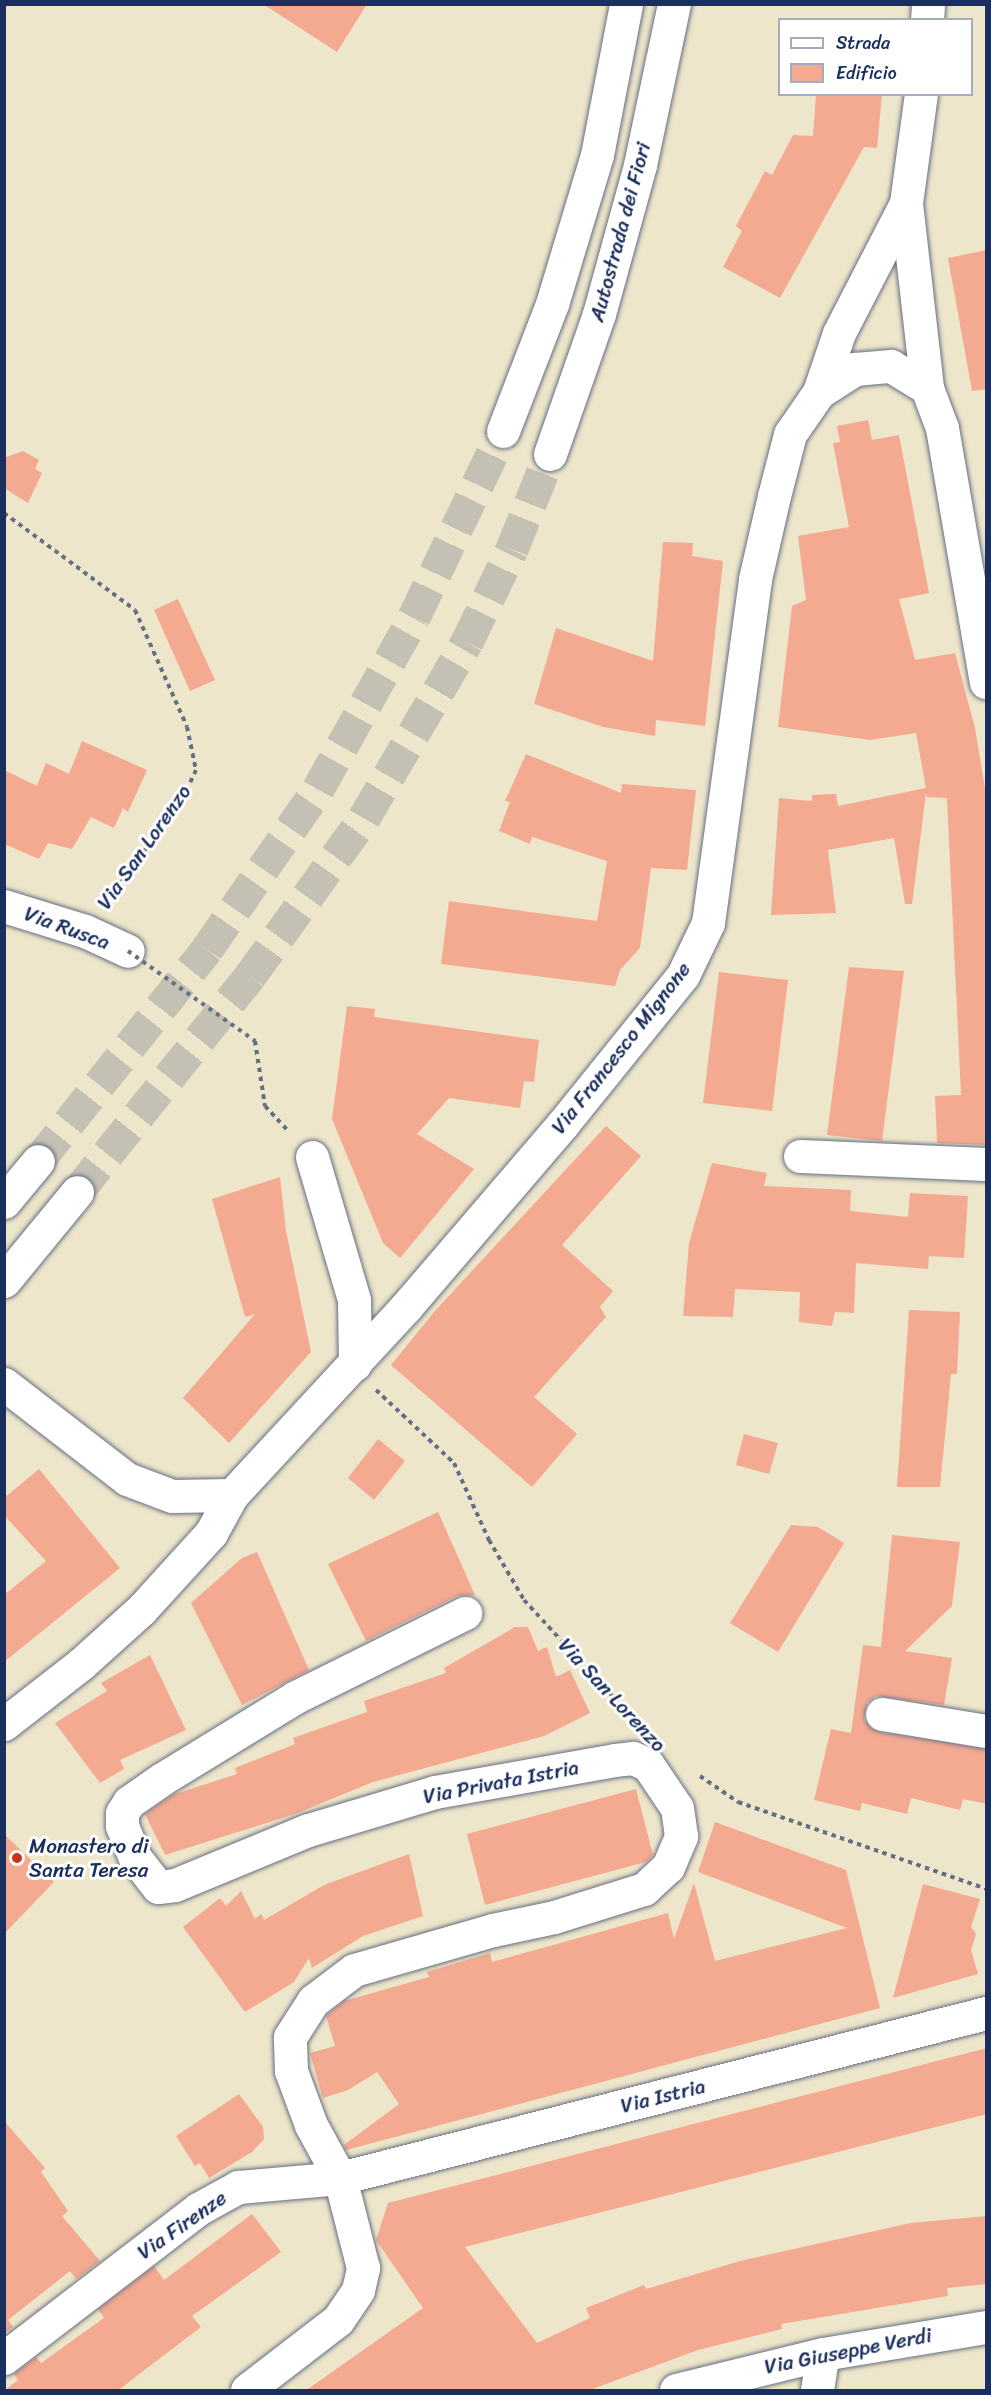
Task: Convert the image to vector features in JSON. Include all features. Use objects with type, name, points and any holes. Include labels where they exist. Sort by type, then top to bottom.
[{"type":"main road","name":"Autostrada dei Fiori","points":[[503,431],[552,304],[597,155],[626,4]]},
{"type":"main road","name":"Autostrada dei Fiori","points":[[550,454],[599,314],[624,223],[674,4]]},
{"type":"main road","name":"Via Francesco Mignone","points":[[921,96],[906,203],[927,388],[942,428],[987,682]]},
{"type":"main road","name":"Via Francesco Mignone","points":[[4,1724],[81,1664],[141,1610],[211,1533],[232,1495],[364,1376],[683,975],[708,923],[755,579],[790,434],[819,392],[839,333],[906,203]]},
{"type":"main road","name":"Via Francesco Mignone","points":[[819,392],[855,369],[891,366],[927,388]]},
{"type":"main road","name":"Via Rusca","points":[[4,906],[85,931],[128,951]]},
{"type":"main road","points":[[800,1156],[987,1164]]},
{"type":"main road","points":[[312,1158],[354,1300],[364,1376]]},
{"type":"main road","points":[[4,1202],[38,1161]]},
{"type":"main road","points":[[4,1281],[77,1192]]},
{"type":"main road","points":[[4,1384],[127,1479],[172,1496],[232,1495]]},
{"type":"main road","name":"Via Privata Istria","points":[[340,2178],[311,2125],[291,2071],[290,2037],[313,2001],[354,1970],[482,1933],[554,1917],[644,1889],[668,1867],[681,1836],[677,1808],[659,1776],[633,1758],[435,1792],[308,1830],[175,1885],[158,1887],[135,1857],[122,1826],[122,1813],[129,1802],[162,1779],[296,1696],[465,1613]]},
{"type":"main road","points":[[882,1714],[987,1731]]},
{"type":"main road","name":"Via Istria","points":[[340,2178],[987,2013]]},
{"type":"main road","points":[[247,2391],[338,2320],[358,2290],[363,2268],[340,2178]]},
{"type":"main road","name":"Via Firenze","points":[[4,2358],[198,2209],[238,2187],[340,2178]]},
{"type":"main road","name":"Via Giuseppe Verdi","points":[[676,2391],[823,2354],[987,2327]]},
{"type":"main road","points":[[817,2391],[823,2354]]},
{"type":"path","name":"Via San Lorenzo","points":[[4,513],[135,610],[187,727],[196,770],[183,798],[85,931]]},
{"type":"path","points":[[128,951],[255,1041],[265,1106],[312,1158]]},
{"type":"path","name":"Via San Lorenzo","points":[[364,1376],[454,1463],[489,1540],[524,1600],[641,1727]]},
{"type":"path","points":[[692,1771],[738,1802],[987,1889]]},
{"type":"building","points":[[263,4],[367,4],[337,52]]},
{"type":"building","points":[[816,96],[882,96],[877,148],[864,147],[780,298],[723,267],[742,231],[736,226],[765,171],[772,175],[793,135],[813,136]]},
{"type":"building","points":[[987,250],[987,389],[972,391],[948,258]]},
{"type":"building","points":[[868,420],[872,440],[899,435],[929,593],[899,599],[915,660],[955,653],[975,728],[987,800],[987,1145],[937,1143],[935,1096],[961,1095],[947,798],[927,797],[926,793],[912,904],[905,904],[894,838],[828,850],[836,913],[771,915],[779,798],[812,801],[812,795],[836,794],[838,806],[926,788],[916,733],[870,740],[778,727],[792,606],[806,600],[798,536],[849,527],[833,443],[840,442],[837,426]]},
{"type":"building","points":[[23,451],[39,460],[35,469],[42,473],[28,503],[4,488],[4,458]]},
{"type":"building","points":[[663,542],[693,543],[692,556],[723,561],[705,726],[656,720],[655,736],[603,727],[534,704],[556,628],[653,661]]},
{"type":"building","points":[[178,599],[215,680],[190,691],[154,610]]},
{"type":"building","points":[[82,741],[147,770],[128,812],[123,808],[114,828],[91,817],[72,849],[48,843],[39,859],[4,844],[4,770],[37,786],[46,763],[69,774]]},
{"type":"building","points":[[526,754],[621,793],[622,784],[696,790],[687,870],[651,868],[640,948],[620,970],[615,986],[441,964],[449,901],[597,921],[607,861],[532,837],[530,844],[499,831],[510,802],[505,801]]},
{"type":"building","points":[[849,967],[904,971],[882,1141],[827,1135]]},
{"type":"building","points":[[719,972],[788,980],[772,1111],[703,1103]]},
{"type":"building","points":[[347,1006],[375,1009],[374,1017],[539,1040],[534,1082],[524,1081],[520,1108],[449,1098],[417,1134],[474,1169],[400,1258],[383,1243],[332,1119]]},
{"type":"building","points":[[606,1126],[641,1156],[562,1245],[613,1291],[600,1307],[606,1317],[534,1397],[577,1434],[532,1487],[391,1365],[434,1312]]},
{"type":"building","points":[[712,1163],[767,1173],[764,1186],[851,1190],[850,1211],[908,1217],[910,1193],[968,1196],[964,1258],[929,1256],[928,1269],[856,1263],[854,1313],[835,1312],[832,1326],[799,1322],[800,1292],[735,1289],[733,1317],[683,1316],[689,1243]]},
{"type":"building","points":[[280,1177],[286,1231],[311,1352],[229,1443],[183,1398],[255,1314],[245,1317],[212,1199]]},
{"type":"building","points":[[909,1310],[960,1312],[957,1374],[951,1374],[940,1487],[897,1487]]},
{"type":"building","points":[[744,1434],[778,1443],[769,1474],[736,1465]]},
{"type":"building","points":[[378,1439],[405,1461],[374,1500],[348,1478]]},
{"type":"building","points":[[39,1469],[120,1568],[4,1662],[4,1595],[46,1561],[4,1515],[4,1498]]},
{"type":"building","points":[[438,1512],[475,1595],[457,1596],[366,1641],[328,1564]]},
{"type":"building","points":[[791,1525],[818,1527],[844,1543],[778,1652],[730,1623]]},
{"type":"building","points":[[892,1535],[960,1542],[952,1606],[905,1651],[952,1658],[944,1705],[876,1696],[867,1703],[864,1720],[879,1732],[987,1749],[987,1804],[963,1799],[960,1810],[911,1798],[907,1814],[862,1803],[860,1811],[814,1800],[831,1729],[851,1733],[863,1645],[881,1647]]},
{"type":"building","points":[[257,1552],[309,1670],[242,1705],[191,1603],[242,1558]]},
{"type":"building","points":[[515,1627],[528,1627],[538,1651],[547,1647],[556,1677],[570,1670],[590,1713],[544,1736],[373,1782],[295,1814],[165,1855],[145,1814],[172,1795],[237,1774],[235,1768],[295,1744],[293,1738],[367,1712],[364,1701],[446,1673],[444,1668]]},
{"type":"building","points":[[150,1655],[186,1730],[120,1760],[124,1769],[100,1783],[55,1723],[107,1691],[101,1683]]},
{"type":"building","points":[[636,1789],[653,1855],[646,1862],[485,1905],[467,1834]]},
{"type":"building","points":[[715,1822],[846,1870],[880,2008],[346,2150],[344,2145],[399,2104],[377,2072],[348,2090],[323,2098],[310,2053],[335,2046],[326,2016],[344,2001],[429,1977],[427,1972],[490,1953],[492,1962],[668,1913],[674,1939],[694,1883],[715,1961],[847,1928],[698,1872]]},
{"type":"building","name":"Monastero di Santa Teresa","points":[[4,1834],[54,1882],[4,1934]]},
{"type":"building","points":[[409,1854],[423,1916],[363,1936],[312,1968],[309,1958],[294,1982],[245,2012],[183,1927],[220,1898],[226,1906],[241,1891],[255,1919],[261,1914],[264,1920],[324,1885]]},
{"type":"building","points":[[923,1884],[980,1899],[971,1927],[976,1934],[971,1950],[978,1974],[893,1998]]},
{"type":"building","points":[[987,2048],[987,2114],[465,2247],[537,2343],[590,2318],[586,2308],[644,2285],[646,2289],[740,2261],[911,2223],[987,2216],[987,2284],[947,2288],[948,2296],[781,2324],[782,2329],[698,2350],[587,2391],[305,2391],[423,2308],[376,2240],[388,2203]]},
{"type":"building","points":[[239,2094],[263,2127],[264,2139],[252,2152],[209,2178],[200,2163],[195,2166],[176,2136]]},
{"type":"building","points":[[4,2121],[45,2168],[41,2172],[68,2211],[62,2216],[100,2261],[76,2279],[70,2271],[8,2320],[13,2327],[4,2334]]},
{"type":"building","points":[[252,2214],[281,2252],[192,2316],[201,2327],[117,2391],[4,2391],[18,2380],[14,2374],[36,2357],[41,2363],[104,2318],[98,2309],[154,2266],[164,2280]]},
{"type":"tunnel","points":[[38,1161],[207,949],[318,789],[414,617],[503,431]]},
{"type":"tunnel","points":[[77,1192],[250,976],[364,818],[467,642],[512,549],[550,454]]},
{"type":"place","name":"Monastero di Santa Teresa","points":[[17,1858]]}]
